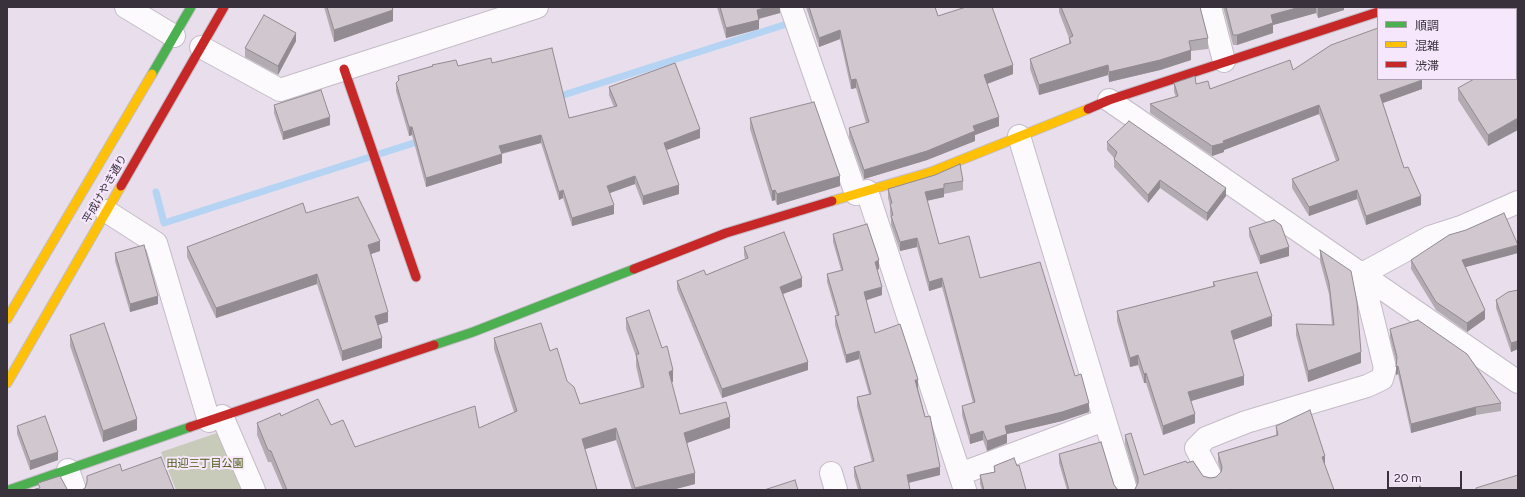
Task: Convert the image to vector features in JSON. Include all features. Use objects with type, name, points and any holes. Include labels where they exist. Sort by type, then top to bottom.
[{"type":"street","points":[[126,7],[174,36]]},
{"type":"street","name":"平成けやき通り","points":[[7,319],[190,7]]},
{"type":"street","name":"平成けやき通り","points":[[7,383],[224,7]]},
{"type":"street","points":[[201,47],[280,90],[537,7]]},
{"type":"street","points":[[792,7],[862,192],[962,482],[1104,420]]},
{"type":"street","points":[[1210,7],[1224,61]]},
{"type":"street","points":[[9,490],[473,332],[726,233],[931,172],[1109,100],[1224,61],[1377,12]]},
{"type":"street","points":[[344,69],[416,277]]},
{"type":"street","points":[[1109,100],[1518,382]]},
{"type":"street","points":[[1019,136],[1126,490]]},
{"type":"street","points":[[1362,274],[1430,237],[1461,227],[1518,202]]},
{"type":"street","points":[[106,211],[156,243],[216,419],[254,490]]},
{"type":"street","points":[[1210,475],[1196,448],[1206,438],[1246,422],[1367,386],[1382,379],[1385,368],[1362,274]]},
{"type":"street","points":[[68,470],[75,490]]},
{"type":"green space","name":"田迎三丁目公園","points":[[220,432],[243,490],[176,490],[161,452]]},
{"type":"building","points":[[327,7],[392,7],[393,10],[334,30]]},
{"type":"building","points":[[720,7],[768,7],[757,10],[759,20],[726,28]]},
{"type":"building","points":[[809,7],[935,7],[938,16],[966,7],[992,7],[1013,65],[984,75],[999,117],[973,126],[975,131],[927,151],[864,170],[849,128],[869,122],[856,79],[851,80],[840,30],[819,38]]},
{"type":"building","points":[[1061,7],[1200,7],[1208,38],[1189,41],[1191,50],[1160,60],[1109,72],[1108,65],[1039,85],[1030,59],[1071,43],[1069,38],[1073,36]]},
{"type":"building","points":[[1226,7],[1300,7],[1271,15],[1273,23],[1233,35]]},
{"type":"building","points":[[264,15],[296,33],[278,66],[245,48]]},
{"type":"building","points":[[1377,28],[1377,80],[1422,80],[1380,95],[1404,168],[1408,167],[1421,196],[1366,216],[1357,190],[1309,207],[1292,179],[1339,160],[1319,105],[1223,141],[1224,143],[1212,146],[1150,104],[1178,96],[1174,83],[1195,76],[1196,84],[1208,81],[1210,89],[1290,60],[1293,70],[1331,45]]},
{"type":"building","points":[[552,48],[569,118],[617,106],[609,87],[675,63],[700,129],[664,143],[679,185],[643,196],[635,176],[607,186],[614,205],[572,218],[563,190],[559,192],[541,135],[499,146],[502,154],[426,178],[412,127],[409,127],[396,83],[399,80],[398,76],[433,66],[432,65],[456,60],[458,66],[491,58],[492,63]]},
{"type":"building","points":[[1517,72],[1518,118],[1488,135],[1458,88],[1472,80],[1517,80]]},
{"type":"building","points":[[321,90],[330,117],[283,132],[274,105]]},
{"type":"building","points":[[814,102],[840,176],[777,194],[775,190],[772,191],[750,118]]},
{"type":"building","points":[[1129,121],[1226,188],[1207,213],[1160,180],[1148,195],[1114,159],[1117,152],[1107,142]]},
{"type":"building","points":[[960,164],[963,181],[944,184],[944,188],[925,192],[939,244],[969,236],[980,278],[1040,262],[1075,376],[1081,374],[1089,403],[1062,412],[1005,426],[1007,434],[987,441],[983,431],[970,435],[962,406],[975,402],[942,278],[929,282],[917,238],[900,242],[891,216],[893,215],[890,204],[892,203],[888,189],[935,175]]},
{"type":"building","points":[[358,197],[380,241],[368,245],[388,312],[375,316],[382,338],[342,351],[317,274],[216,308],[187,247],[303,203],[306,213]]},
{"type":"building","points":[[1504,213],[1518,245],[1462,260],[1485,310],[1467,323],[1436,302],[1411,260],[1449,235],[1466,230]]},
{"type":"building","points":[[1274,220],[1281,225],[1289,247],[1260,256],[1249,228]]},
{"type":"building","points":[[867,224],[879,260],[875,262],[882,287],[864,292],[875,333],[900,324],[917,376],[918,380],[915,380],[925,417],[930,416],[940,467],[907,475],[910,490],[861,490],[854,467],[874,461],[857,397],[871,394],[859,351],[846,355],[835,316],[839,315],[827,274],[843,270],[833,234]]},
{"type":"building","points":[[784,232],[802,278],[780,287],[808,362],[722,389],[677,281],[704,270],[706,275],[748,258],[744,247]]},
{"type":"building","points":[[144,245],[158,296],[130,304],[115,253]]},
{"type":"building","points":[[1320,250],[1351,271],[1357,302],[1361,352],[1308,371],[1296,324],[1334,325],[1329,283]]},
{"type":"building","points":[[1257,272],[1272,316],[1231,331],[1244,376],[1188,392],[1195,414],[1163,426],[1146,373],[1144,374],[1138,355],[1130,358],[1117,311],[1215,286],[1213,282]]},
{"type":"building","points":[[1518,290],[1518,341],[1511,343],[1496,300],[1508,292]]},
{"type":"building","points":[[649,310],[662,348],[667,346],[673,370],[669,372],[680,414],[726,402],[730,417],[684,433],[695,473],[635,488],[616,428],[582,439],[597,490],[287,490],[271,451],[268,450],[257,423],[280,413],[281,416],[318,399],[331,425],[343,420],[355,447],[475,406],[479,428],[517,411],[494,338],[541,323],[550,351],[557,348],[567,381],[574,387],[580,404],[644,387],[636,354],[639,354],[626,318]]},
{"type":"building","points":[[1418,320],[1467,354],[1501,403],[1476,407],[1411,424],[1398,366],[1396,367],[1397,357],[1390,329]]},
{"type":"building","points":[[104,323],[137,419],[103,431],[70,335]]},
{"type":"building","points":[[1310,410],[1325,456],[1322,457],[1334,490],[1134,490],[1138,483],[1138,478],[1125,435],[1131,433],[1144,475],[1186,461],[1187,463],[1193,461],[1203,476],[1210,478],[1216,477],[1221,472],[1222,467],[1218,453],[1278,435],[1276,426]]},
{"type":"building","points":[[45,416],[58,452],[30,461],[17,426]]},
{"type":"building","points":[[1101,442],[1114,485],[1118,490],[1069,490],[1059,454]]},
{"type":"building","points":[[161,457],[174,490],[82,490],[85,488],[87,476],[120,464],[122,471]]},
{"type":"building","points":[[1014,458],[1017,466],[1019,465],[1026,490],[984,490],[980,475],[995,472],[994,466]]},
{"type":"building","points":[[1518,475],[1518,490],[1476,490],[1476,488]]},
{"type":"building","points":[[60,476],[68,490],[35,490],[40,488],[38,483]]},
{"type":"building","points":[[795,480],[798,490],[764,490]]},
{"type":"building","points":[[1420,486],[1422,490],[1416,490]]},
{"type":"waterway","points":[[554,98],[793,22]]},
{"type":"waterway","points":[[156,192],[164,223],[423,140]]},
{"type":"traffic: fast","points":[[152,74],[191,7]]},
{"type":"traffic: fast","points":[[434,345],[473,332],[634,269]]},
{"type":"traffic: fast","points":[[9,490],[190,427]]},
{"type":"traffic: slow","points":[[7,319],[152,74]]},
{"type":"traffic: slow","points":[[832,201],[931,172],[1088,109]]},
{"type":"traffic: slow","points":[[7,383],[121,186]]},
{"type":"traffic: jam","points":[[121,186],[224,7]]},
{"type":"traffic: jam","points":[[1088,109],[1109,100],[1377,12]]},
{"type":"traffic: jam","points":[[344,69],[416,277]]},
{"type":"traffic: jam","points":[[634,269],[726,233],[832,201]]},
{"type":"traffic: jam","points":[[190,427],[434,345]]}]
